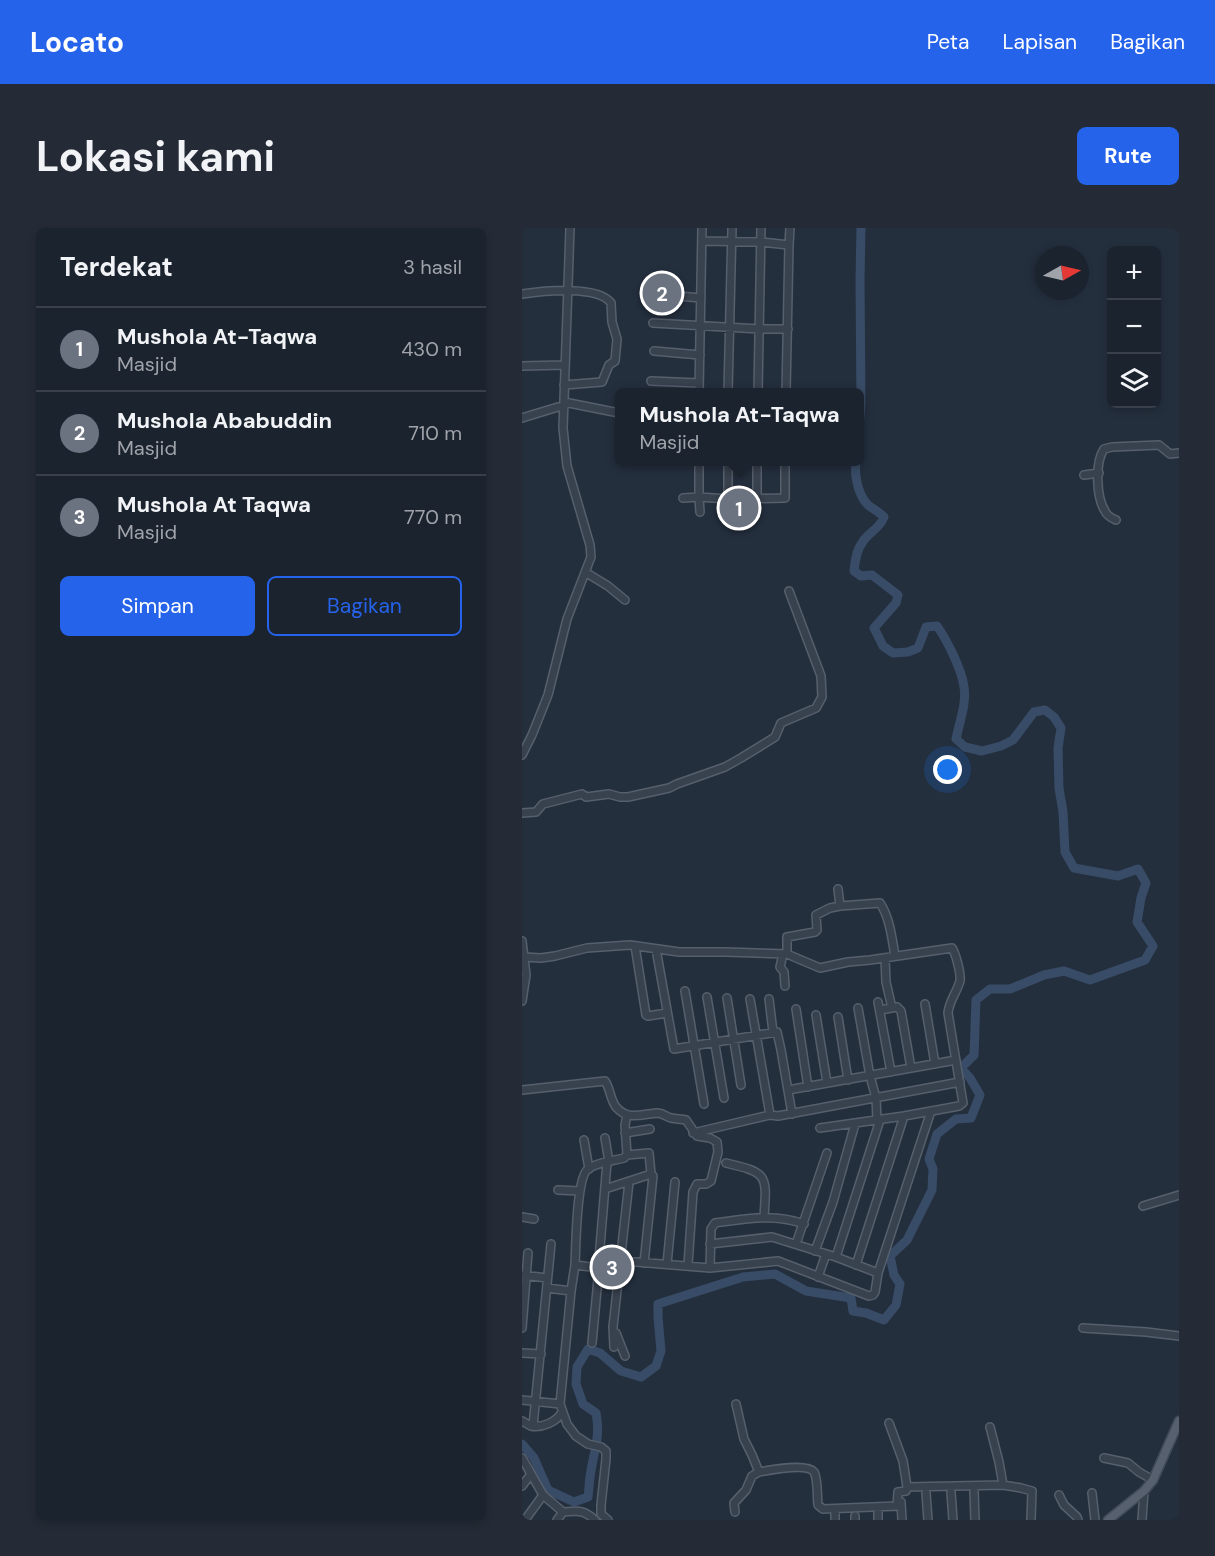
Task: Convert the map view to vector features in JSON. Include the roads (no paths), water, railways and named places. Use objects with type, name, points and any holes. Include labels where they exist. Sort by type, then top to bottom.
[{"type":"main road","points":[[1108,1520],[1144,1491],[1153,1480],[1179,1421]]},
{"type":"street","points":[[522,755],[544,708],[567,619],[592,551],[567,466],[563,428],[570,228]]},
{"type":"street","points":[[699,388],[702,228]]},
{"type":"street","points":[[728,388],[732,228]]},
{"type":"street","points":[[758,388],[761,228]]},
{"type":"street","points":[[786,388],[790,228]]},
{"type":"street","points":[[702,241],[789,245]]},
{"type":"street","points":[[522,294],[567,290],[599,295],[610,300],[612,322],[617,339],[615,361],[609,365],[602,382],[564,386]]},
{"type":"street","points":[[656,294],[701,298]]},
{"type":"street","points":[[653,323],[788,329]]},
{"type":"street","points":[[654,351],[700,355]]},
{"type":"street","points":[[522,366],[564,365]]},
{"type":"street","points":[[651,381],[699,383]]},
{"type":"street","points":[[522,418],[564,404],[615,412]]},
{"type":"street","points":[[1116,520],[1107,515],[1099,495],[1101,454],[1104,449],[1159,445],[1170,454],[1179,453]]},
{"type":"street","points":[[699,466],[700,512]]},
{"type":"street","points":[[728,466],[728,514]]},
{"type":"street","points":[[757,466],[757,499]]},
{"type":"street","points":[[683,498],[785,498],[785,466]]},
{"type":"street","points":[[1084,475],[1099,473]]},
{"type":"street","points":[[585,572],[625,600]]},
{"type":"street","points":[[522,813],[536,812],[543,804],[582,794],[586,797],[609,794],[628,797],[669,788],[706,775],[775,737],[781,723],[816,708],[822,697],[821,676],[789,591]]},
{"type":"street","points":[[838,889],[840,906]]},
{"type":"street","points":[[785,986],[784,972],[780,967],[785,954],[787,937],[815,932],[817,930],[816,915],[830,908],[880,903],[891,933],[894,956]]},
{"type":"street","points":[[522,942],[526,975],[522,1001]]},
{"type":"street","points":[[524,957],[541,958],[587,948],[634,946],[679,952],[785,954],[820,968],[848,962],[953,949],[960,981],[948,1006],[948,1013],[963,1101],[961,1105],[820,1128]]},
{"type":"street","points":[[634,946],[646,1015],[668,1013]]},
{"type":"street","points":[[656,949],[674,1049],[777,1032],[792,1114]]},
{"type":"street","points":[[885,958],[886,982],[892,1008]]},
{"type":"street","points":[[685,991],[704,1104]]},
{"type":"street","points":[[707,997],[724,1098]]},
{"type":"street","points":[[727,999],[741,1085]]},
{"type":"street","points":[[750,999],[770,1115]]},
{"type":"street","points":[[769,999],[773,1032]]},
{"type":"street","points":[[878,1002],[891,1072]]},
{"type":"street","points":[[925,1004],[935,1064]]},
{"type":"street","points":[[879,1010],[897,1007],[901,1011],[911,1068]]},
{"type":"street","points":[[836,1257],[879,1120],[858,1008]]},
{"type":"street","points":[[796,1009],[808,1087]]},
{"type":"street","points":[[816,1015],[827,1083]]},
{"type":"street","points":[[838,1017],[848,1080]]},
{"type":"street","points":[[788,1090],[956,1060]]},
{"type":"street","points":[[522,1090],[605,1081],[614,1104],[627,1115],[660,1113],[669,1118],[683,1119],[693,1133],[717,1142],[718,1152],[711,1181],[706,1184],[697,1184],[694,1188],[688,1265]]},
{"type":"street","points":[[693,1133],[770,1115],[792,1114],[960,1082]]},
{"type":"street","points":[[599,1258],[710,1268],[778,1261],[869,1296],[873,1295],[878,1273],[931,1111]]},
{"type":"street","points":[[627,1115],[625,1125],[627,1155]]},
{"type":"street","points":[[856,1265],[904,1116]]},
{"type":"street","points":[[815,1251],[833,1202],[855,1124]]},
{"type":"street","points":[[626,1133],[650,1129]]},
{"type":"street","points":[[592,1343],[608,1162],[605,1138]]},
{"type":"street","points":[[584,1140],[589,1168]]},
{"type":"street","points":[[522,1421],[533,1426],[556,1420],[561,1408],[583,1176],[589,1168],[624,1158],[627,1155],[649,1153],[653,1178],[644,1263]]},
{"type":"street","points":[[796,1244],[827,1153]]},
{"type":"street","points":[[726,1163],[753,1170],[760,1175],[766,1188],[764,1217]]},
{"type":"street","points":[[605,1189],[651,1174]]},
{"type":"street","points":[[614,1347],[614,1327],[629,1182]]},
{"type":"street","points":[[668,1264],[675,1182]]},
{"type":"street","points":[[558,1190],[580,1191]]},
{"type":"street","points":[[1143,1206],[1179,1196]]},
{"type":"street","points":[[522,1217],[534,1219]]},
{"type":"street","points":[[710,1268],[711,1228],[715,1223],[764,1217],[782,1218],[804,1224]]},
{"type":"street","points":[[710,1244],[772,1237],[878,1273]]},
{"type":"street","points":[[533,1426],[551,1244]]},
{"type":"street","points":[[522,1328],[524,1276],[528,1253]]},
{"type":"street","points":[[818,1276],[826,1254]]},
{"type":"street","points":[[575,1265],[599,1268]]},
{"type":"street","points":[[524,1276],[547,1278]]},
{"type":"street","points":[[547,1288],[571,1291]]},
{"type":"street","points":[[614,1327],[625,1356]]},
{"type":"street","points":[[1083,1328],[1179,1336]]},
{"type":"street","points":[[522,1353],[541,1354]]},
{"type":"street","points":[[522,1400],[536,1401],[561,1408]]},
{"type":"street","points":[[736,1404],[744,1441],[759,1472]]},
{"type":"street","points":[[561,1408],[571,1431],[576,1436],[606,1451],[599,1515]]},
{"type":"street","points":[[735,1512],[734,1503],[746,1490],[752,1476],[759,1472],[787,1468],[809,1468],[813,1471],[816,1476],[818,1505],[823,1509],[897,1506],[898,1492],[906,1491],[907,1487],[903,1461],[889,1423]]},
{"type":"street","points":[[990,1427],[1003,1485]]},
{"type":"street","points":[[522,1458],[543,1495],[563,1512],[582,1511],[614,1520]]},
{"type":"street","points":[[1104,1458],[1128,1463],[1153,1480]]},
{"type":"street","points":[[522,1486],[531,1474]]},
{"type":"street","points":[[907,1487],[1003,1485],[1021,1488],[1032,1491],[1031,1520]]},
{"type":"street","points":[[974,1490],[975,1520]]},
{"type":"street","points":[[1142,1520],[1144,1491]]},
{"type":"street","points":[[951,1492],[952,1520]]},
{"type":"street","points":[[926,1493],[928,1520]]},
{"type":"street","points":[[1092,1493],[1095,1520]]},
{"type":"street","points":[[525,1520],[543,1495]]},
{"type":"street","points":[[1059,1496],[1078,1520]]},
{"type":"street","points":[[901,1498],[902,1520]]},
{"type":"street","points":[[557,1520],[563,1512]]},
{"type":"street","points":[[599,1515],[608,1520]]},
{"type":"waterway","points":[[861,228],[861,388]]},
{"type":"waterway","points":[[522,1444],[534,1458],[548,1490],[574,1502],[588,1497],[597,1438],[597,1422],[596,1413],[583,1404],[576,1384],[577,1367],[588,1349],[600,1353],[621,1371],[641,1377],[656,1366],[661,1351],[658,1304],[743,1277],[775,1274],[806,1291],[851,1298],[853,1311],[884,1320],[896,1305],[900,1284],[894,1275],[890,1256],[907,1240],[932,1190],[933,1169],[929,1159],[937,1134],[956,1119],[971,1118],[980,1095],[961,1068],[974,1055],[976,1000],[990,989],[1010,989],[1044,975],[1064,971],[1090,980],[1145,960],[1153,946],[1137,922],[1146,883],[1138,869],[1118,876],[1074,868],[1065,852],[1059,788],[1058,748],[1061,728],[1054,717],[1045,710],[1034,712],[1013,740],[982,751],[965,747],[956,739],[965,693],[963,680],[954,655],[937,626],[926,627],[918,648],[908,652],[893,653],[883,646],[874,628],[896,603],[898,595],[872,575],[861,576],[854,571],[860,546],[884,517],[868,505],[862,496],[856,479],[856,466]]},
{"type":"place","name":"Mushola Ababuddin","points":[[662,293]]},
{"type":"place","name":"Mushola At-Taqwa","points":[[739,508]]},
{"type":"place","name":"Mushola At Taqwa","points":[[612,1267]]}]
